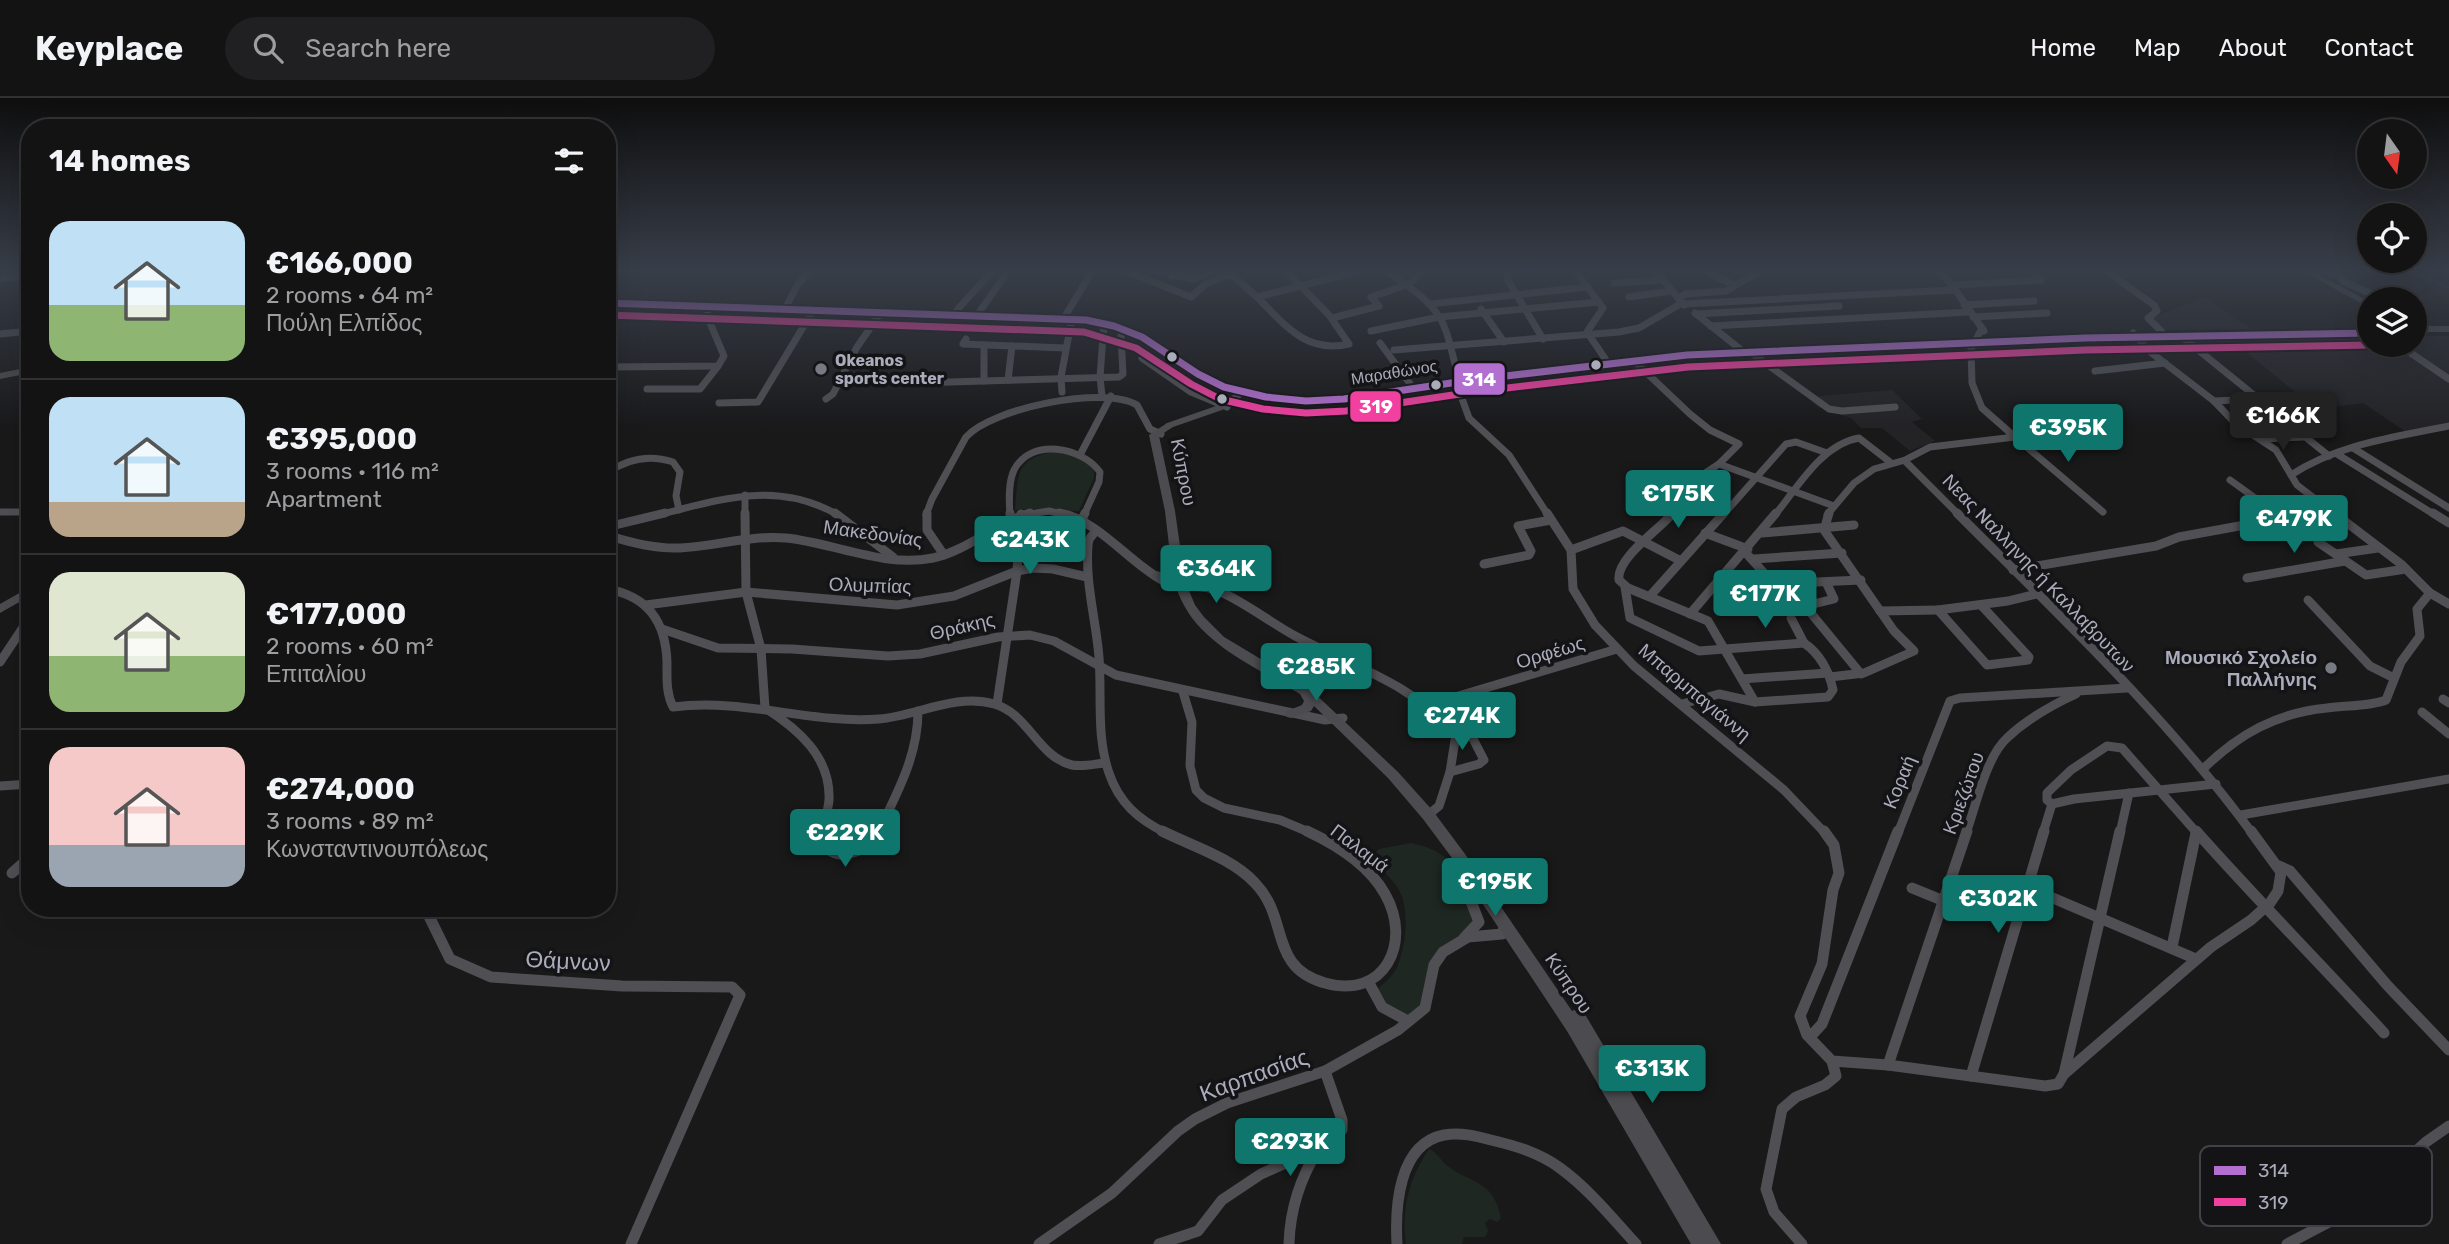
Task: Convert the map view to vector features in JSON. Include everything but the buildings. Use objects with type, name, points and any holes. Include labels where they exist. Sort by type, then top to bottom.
[{"type":"main road","name":"Μαραθώνος","points":[[1095,321],[1125,329],[1150,341],[1208,379],[1245,392],[1285,400],[1327,400],[1606,359],[1745,350],[2162,332],[2357,332]]},
{"type":"main road","name":"Μαραθώνος","points":[[1111,321],[1136,330],[1211,376],[1245,392],[1314,397],[1352,395],[1411,385],[1529,373],[1606,359],[1633,360],[1745,350],[1958,343],[2000,337],[2357,332]]},
{"type":"main road","points":[[2427,330],[2449,330]]},
{"type":"main road","points":[[2427,330],[2449,330]]},
{"type":"main road","points":[[0,377],[21,373]]},
{"type":"main road","name":"Κύπρου","points":[[1245,392],[1225,407],[1158,434],[1154,440],[1169,505],[1178,572],[1197,616],[1216,636],[1305,691],[1339,719]]},
{"type":"main road","name":"Κύπρου","points":[[1158,434],[1177,509],[1184,587],[1195,604],[1217,630],[1237,645],[1311,688],[1431,813],[1579,1020],[1701,1244]]},
{"type":"main road","points":[[1157,575],[1170,579],[1178,572]]},
{"type":"main road","points":[[0,609],[21,596]]},
{"type":"main road","points":[[1292,714],[1307,708],[1310,701],[1305,691]]},
{"type":"main road","name":"Κύπρου","points":[[1431,813],[1573,1026],[1712,1244]]},
{"type":"street","points":[[647,389],[700,389],[724,356],[709,321]]},
{"type":"street","points":[[719,403],[758,402],[806,321]]},
{"type":"street","points":[[826,399],[834,394],[857,347],[875,321]]},
{"type":"street","points":[[1062,392],[1061,377],[1068,321]]},
{"type":"street","points":[[1284,321],[1309,344],[1349,344],[1334,321]]},
{"type":"street","points":[[1371,331],[1417,321]]},
{"type":"street","points":[[1441,321],[1449,338],[1448,346],[1469,418],[1509,455],[1571,550],[1623,531],[1681,561]]},
{"type":"street","points":[[1489,321],[1504,342]]},
{"type":"street","points":[[1533,321],[1544,340]]},
{"type":"street","points":[[1593,321],[1588,327],[1588,336],[1606,359]]},
{"type":"street","points":[[1394,350],[1588,336],[1634,330],[1648,321]]},
{"type":"street","points":[[1705,321],[1829,409],[1842,411],[1895,407]]},
{"type":"street","points":[[1711,326],[1786,321]]},
{"type":"street","points":[[1973,321],[1978,341],[1972,383],[1982,408],[2102,512]]},
{"type":"street","points":[[2151,321],[2162,332]]},
{"type":"street","points":[[1102,396],[1100,377],[1104,323]]},
{"type":"street","points":[[844,376],[871,375],[911,383],[1121,376],[1121,336],[1125,329]]},
{"type":"street","points":[[0,334],[21,332]]},
{"type":"street","points":[[2134,335],[2214,401],[2234,421],[2280,454],[2297,485],[2332,509],[2406,569],[2430,593],[2449,604]]},
{"type":"street","points":[[2181,336],[2304,437],[2449,523]]},
{"type":"street","points":[[966,339],[963,344],[1065,348]]},
{"type":"street","points":[[1380,343],[1411,385]]},
{"type":"street","points":[[984,345],[984,381]]},
{"type":"street","points":[[1008,380],[1012,346]]},
{"type":"street","points":[[2417,357],[2449,379]]},
{"type":"street","points":[[1142,358],[1191,392],[1225,407]]},
{"type":"street","points":[[1633,360],[1655,385],[1709,429],[1738,443],[1738,447],[1719,464],[1653,507]]},
{"type":"street","points":[[2095,371],[2165,363]]},
{"type":"street","points":[[616,367],[718,366]]},
{"type":"street","points":[[1081,453],[1111,396]]},
{"type":"street","points":[[944,555],[928,530],[928,504],[970,433],[983,424],[1004,416],[1111,396],[1136,404],[1150,429],[1158,434]]},
{"type":"street","points":[[2214,401],[2258,399]]},
{"type":"street","points":[[2234,421],[2283,420]]},
{"type":"street","points":[[2291,475],[2303,466],[2353,448],[2449,426]]},
{"type":"street","points":[[1742,679],[1861,674],[1914,651],[1894,631],[1880,611],[1823,528],[1824,520],[1863,473],[1890,462],[1905,460],[1931,447],[2015,437]]},
{"type":"street","points":[[2262,439],[2304,437]]},
{"type":"street","points":[[1690,614],[1762,533],[1827,453],[1847,440],[1857,438],[1865,440],[1890,462]]},
{"type":"street","points":[[1650,596],[1788,442],[1796,442],[1827,453]]},
{"type":"street","points":[[2353,448],[2449,508]]},
{"type":"street","points":[[1010,518],[1013,475],[1019,463],[1050,450],[1081,453],[1096,463],[1100,474],[1081,521]]},
{"type":"street","points":[[616,469],[634,460],[660,458],[673,462],[680,472],[676,496],[679,510]]},
{"type":"street","name":"Νεας Nαλληνης ή Καλλαβρυτων","points":[[1905,460],[2140,699],[2203,769],[2279,866],[2290,871],[2388,985],[2449,1050]]},
{"type":"street","points":[[1719,464],[1834,506]]},
{"type":"street","points":[[2230,480],[2285,519]]},
{"type":"street","points":[[1687,486],[1689,491],[1682,502],[1620,567],[1618,575],[1624,586],[1631,619],[1696,651],[1804,643]]},
{"type":"street","points":[[616,525],[745,495],[780,494],[815,502],[859,528],[895,558]]},
{"type":"street","points":[[745,495],[746,592],[761,649],[765,708]]},
{"type":"street","points":[[2013,570],[2156,546],[2179,537],[2332,509]]},
{"type":"street","name":"Μακεδονίας","points":[[616,538],[637,544],[672,548],[745,538],[789,538],[895,558],[924,559],[944,555],[968,545],[1010,518],[1021,514],[1054,511],[1081,521],[1157,575],[1184,587],[1202,586],[1217,590],[1303,641],[1384,676],[1404,689],[1456,734],[1457,742],[1449,757],[1450,772]]},
{"type":"street","points":[[0,512],[21,512]]},
{"type":"street","points":[[997,704],[1017,571],[1021,514]]},
{"type":"street","points":[[1484,564],[1529,555],[1532,552],[1518,526],[1552,520]]},
{"type":"street","points":[[1762,533],[1854,525]]},
{"type":"street","points":[[1095,532],[1088,541],[1087,577],[1100,670],[1101,743],[1104,763],[1120,797],[1141,821],[1241,870],[1261,887],[1275,911],[1285,954],[1298,969],[1333,984],[1352,987],[1369,983],[1382,1007],[1408,1021]]},
{"type":"street","points":[[1705,533],[1746,550],[1766,578],[1774,584],[1861,580]]},
{"type":"street","points":[[2318,542],[2368,575],[2406,569]]},
{"type":"street","points":[[2336,554],[2378,548]]},
{"type":"street","name":"Μπαρμπαγιάννη","points":[[1571,550],[1571,582],[1576,598],[1617,649],[1784,790],[1824,830],[1834,845],[1839,873],[1825,932],[1822,964],[1799,1020],[1810,1037]]},
{"type":"street","points":[[1754,559],[1842,553]]},
{"type":"street","points":[[2247,578],[2345,561]]},
{"type":"street","name":"Ολυμπίας","points":[[646,605],[746,592],[881,605],[912,604],[954,596],[1017,571],[1045,568],[1087,577]]},
{"type":"street","points":[[1826,582],[1835,599],[1805,606],[1861,674]]},
{"type":"street","points":[[1624,586],[1710,624],[1755,702]]},
{"type":"street","points":[[616,590],[628,592],[646,605],[662,629],[666,646],[668,698],[673,707],[706,704],[867,719],[964,701],[997,704],[1009,710],[1062,761],[1073,765],[1104,763]]},
{"type":"street","points":[[2203,769],[2247,732],[2275,717],[2308,709],[2383,703],[2401,662],[2418,639],[2416,607],[2430,593]]},
{"type":"street","points":[[1880,611],[1938,610],[2037,594]]},
{"type":"street","points":[[2308,600],[2370,666],[2394,678]]},
{"type":"street","points":[[1938,610],[1987,665],[2030,659],[1981,605]]},
{"type":"street","points":[[1682,704],[1719,694],[1755,702],[1824,698],[1833,690],[1829,675],[1804,643],[1791,618]]},
{"type":"street","name":"Θράκης","points":[[662,629],[713,647],[889,656],[945,649],[1007,634],[1047,639],[1100,670],[1183,692],[1292,714],[1339,719]]},
{"type":"street","points":[[0,662],[21,630]]},
{"type":"street","name":"Ορφέως","points":[[1450,772],[1457,768],[1479,765],[1484,757],[1470,733],[1446,707],[1447,699],[1543,673],[1617,649]]},
{"type":"street","name":"Κοραή","points":[[1810,1037],[1822,1024],[1950,701],[1959,698],[2127,688]]},
{"type":"street","name":"Παλαμά","points":[[1183,692],[1192,721],[1191,776],[1199,793],[1214,804],[1280,820],[1315,836],[1369,873],[1388,894],[1396,914],[1394,949],[1384,971],[1369,983]]},
{"type":"street","name":"Κριεζώτου","points":[[1888,1065],[1986,775],[2002,743],[2053,705],[2081,692]]},
{"type":"street","points":[[765,708],[795,729],[819,757],[829,798],[821,840],[827,849],[841,854],[862,850],[877,835],[914,755],[918,711]]},
{"type":"street","points":[[2422,712],[2449,734]]},
{"type":"street","points":[[2052,804],[2047,800],[2046,793],[2071,769],[2107,746],[2122,748],[2264,908],[2288,929],[2384,1033]]},
{"type":"street","points":[[1431,813],[1440,804],[1450,772]]},
{"type":"street","points":[[2241,815],[2449,779]]},
{"type":"street","points":[[0,786],[21,785]]},
{"type":"street","points":[[2052,804],[2074,799],[2216,785]]},
{"type":"street","points":[[2061,1079],[2129,793]]},
{"type":"street","points":[[1971,1076],[2052,804]]},
{"type":"street","points":[[2172,947],[2196,833]]},
{"type":"street","points":[[12,873],[21,865]]},
{"type":"street","points":[[1832,1061],[1888,1065],[2045,1086],[2061,1079],[2196,959],[2264,908],[2278,891],[2282,877],[2279,866]]},
{"type":"street","name":"Καρπασίας","points":[[1039,1244],[1112,1193],[1178,1131],[1195,1119],[1227,1103],[1325,1071],[1398,1030],[1425,1008],[1437,958],[1463,939],[1479,922],[1465,886]]},
{"type":"street","points":[[2027,887],[2196,959]]},
{"type":"street","points":[[1912,888],[1944,901]]},
{"type":"street","name":"Θάμνων","points":[[429,917],[450,959],[491,977],[622,986],[732,987],[740,995],[631,1244]]},
{"type":"street","points":[[1463,939],[1498,936],[1505,925]]},
{"type":"street","points":[[1802,1244],[1785,1226],[1766,1198],[1782,1109],[1790,1100],[1805,1091],[1831,1083],[1836,1076],[1832,1061],[1810,1037]]},
{"type":"street","points":[[1289,1244],[1290,1221],[1308,1164],[1319,1148],[1343,1126],[1325,1071]]},
{"type":"street","points":[[2421,1146],[2449,1126]]},
{"type":"street","points":[[1396,1244],[1396,1206],[1400,1185],[1410,1163],[1427,1143],[1450,1135],[1475,1136],[1512,1144],[1545,1158],[1581,1187],[1636,1244]]},
{"type":"street","points":[[1159,1244],[1198,1231],[1222,1200],[1235,1191],[1288,1160],[1319,1148]]},
{"type":"street","points":[[2287,1244],[2324,1226]]},
{"type":"shaded area","points":[[2156,321],[2240,321],[2251,329],[2165,330]]},
{"type":"shaded area","points":[[2357,336],[2357,357],[2416,357],[2449,379],[2449,424],[2406,432],[2363,403],[2316,409],[2245,351],[2203,351],[2187,338]]},
{"type":"shaded area","points":[[2427,336],[2449,336],[2449,376],[2421,357],[2427,357]]},
{"type":"shaded area","points":[[1892,390],[1922,419],[1912,422],[1935,441],[1910,451],[1882,428],[1861,428],[1851,418],[1818,407],[1808,397]]},
{"type":"shaded area","points":[[1053,452],[1078,455],[1094,470],[1094,478],[1079,511],[1015,510],[1020,471],[1031,459]]},
{"type":"shaded area","points":[[1411,843],[1441,854],[1450,862],[1463,882],[1476,925],[1440,951],[1425,1002],[1411,1017],[1386,1004],[1376,990],[1398,965],[1405,938],[1406,917],[1399,890],[1373,856],[1379,849]]},
{"type":"shaded area","points":[[1429,1149],[1449,1167],[1482,1186],[1494,1197],[1501,1218],[1497,1222],[1490,1219],[1485,1223],[1488,1231],[1485,1237],[1464,1237],[1462,1244],[1406,1244],[1408,1194],[1416,1171]]},
{"type":"transit line","name":"319","points":[[789,321],[1084,332],[1136,348],[1191,384],[1220,399],[1263,409],[1306,413],[1346,411],[1473,392],[1688,367],[2085,350],[2357,345]]},
{"type":"transit line","name":"314","points":[[1093,321],[1142,337],[1198,374],[1224,387],[1266,397],[1306,401],[1344,399],[1471,380],[1687,355],[2085,338],[2357,333]]},
{"type":"place","name":"Okeanos sports center","points":[[821,369]]},
{"type":"place","name":"Μουσικό Σχολείο Παλλήνης","points":[[2331,668]]}]
